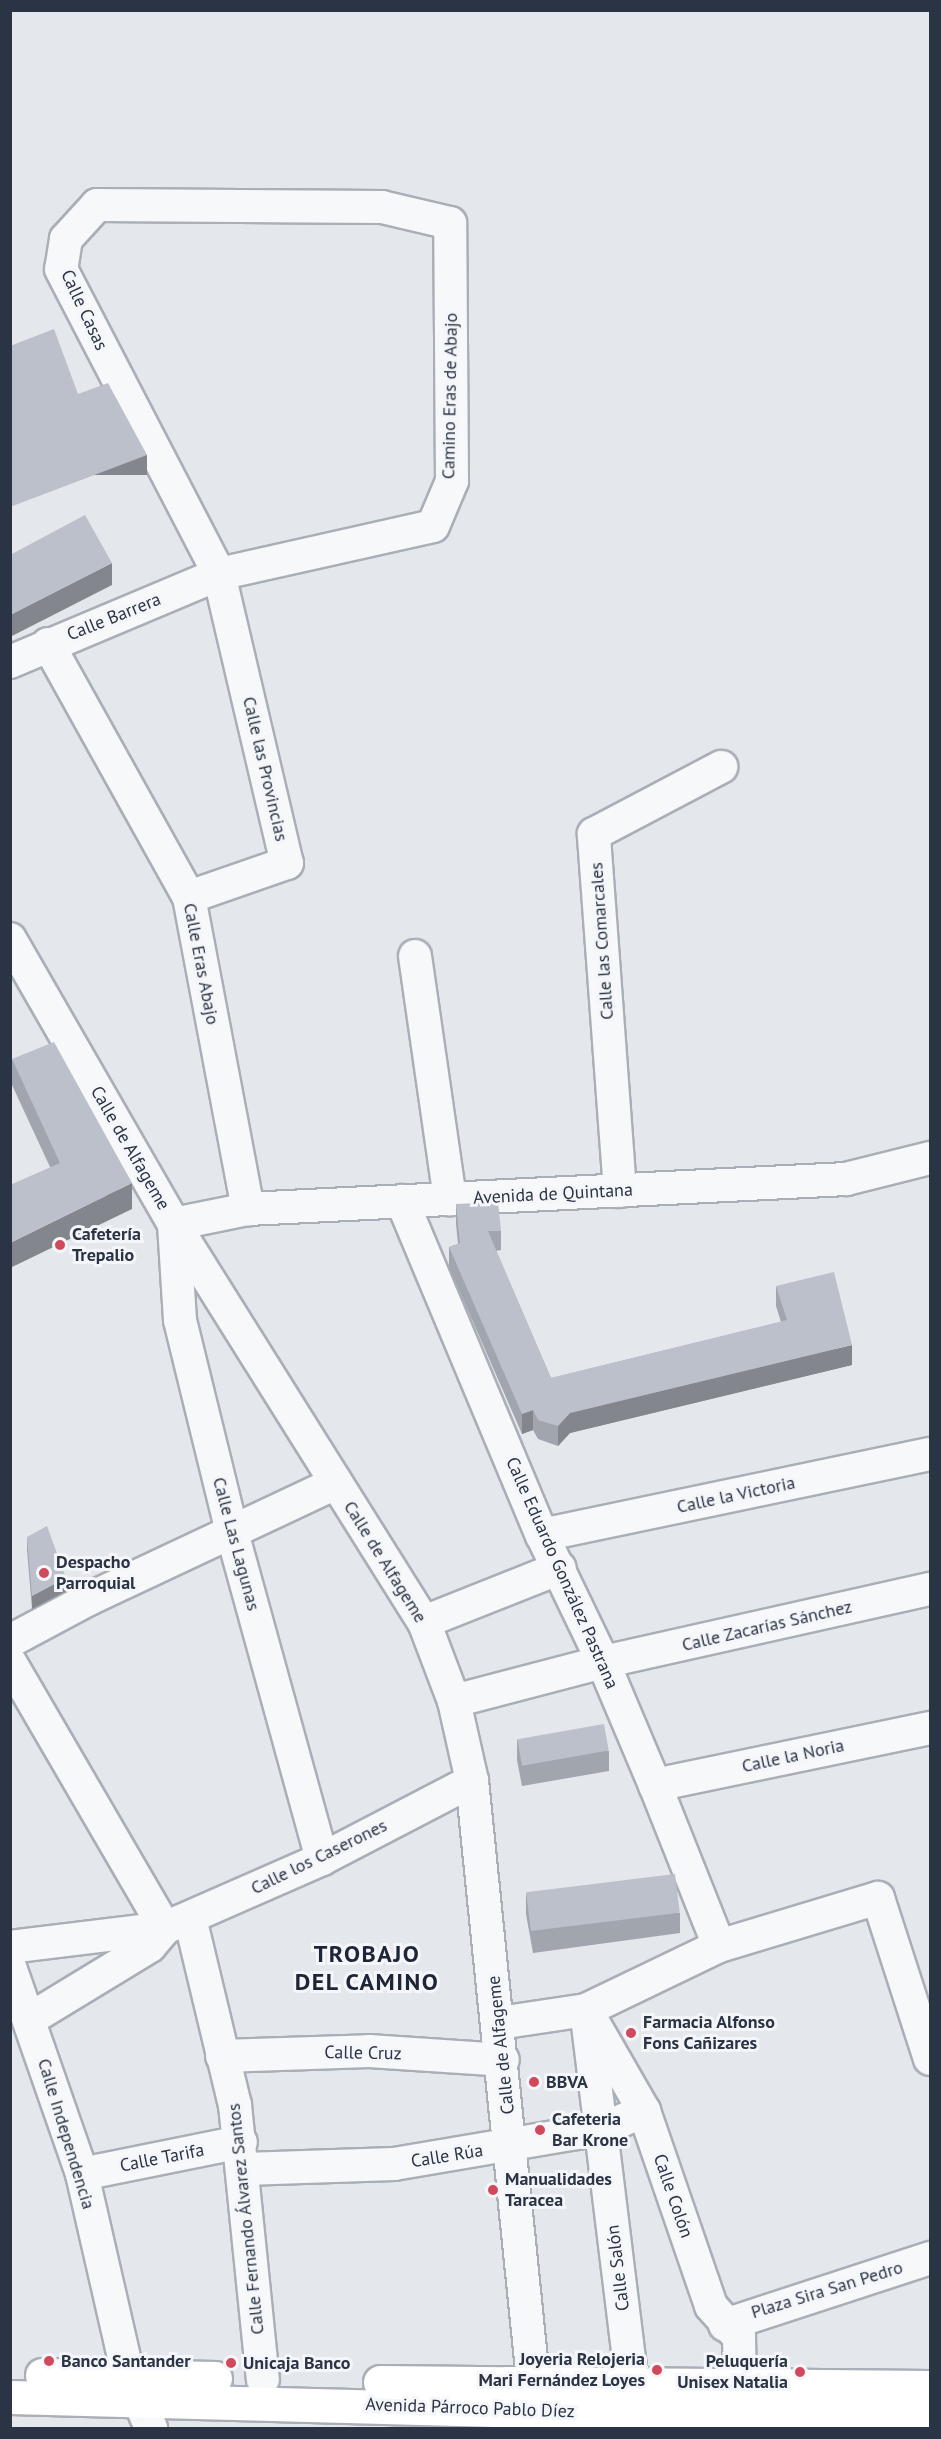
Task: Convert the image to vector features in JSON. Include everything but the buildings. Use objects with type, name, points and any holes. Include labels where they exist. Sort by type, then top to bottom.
[{"type":"main road","name":"Avenida Párroco Pablo Díez","points":[[10,2374],[132,2387],[380,2405],[872,2410],[930,2414]]},
{"type":"main road","name":"Avenida Párroco Pablo Díez","points":[[10,2397],[263,2380],[380,2405]]},
{"type":"main road","name":"Avenida Párroco Pablo Díez","points":[[536,2408],[632,2383],[740,2385],[872,2410],[930,2387]]},
{"type":"main road","points":[[536,2408],[576,2399],[719,2398],[740,2385]]},
{"type":"street","name":"Calle Casas","points":[[219,574],[61,269],[66,238],[97,206],[382,207],[450,223]]},
{"type":"street","name":"Camino Eras de Abajo","points":[[219,574],[434,526],[452,481],[450,223]]},
{"type":"street","name":"Calle Barrera","points":[[10,662],[48,644],[219,574]]},
{"type":"street","name":"Calle las Provincias","points":[[189,897],[287,863],[219,574]]},
{"type":"street","name":"Calle Eras Abajo","points":[[48,644],[189,897],[248,1209]]},
{"type":"street","name":"Calle las Comarcales","points":[[620,1191],[594,834],[721,767]]},
{"type":"street","name":"Calle de Alfageme","points":[[10,939],[174,1224],[424,1622],[454,1701],[472,1781],[503,2060],[536,2408]]},
{"type":"street","points":[[415,956],[450,1199]]},
{"type":"street","points":[[40,1054],[69,1041]]},
{"type":"street","name":"Avenida de Quintana","points":[[174,1224],[248,1209],[846,1179],[930,1158]]},
{"type":"street","name":"Calle Eduardo González Pastrana","points":[[402,1201],[542,1535],[560,1568],[603,1662],[719,1946]]},
{"type":"street","name":"Calle Las Lagunas","points":[[174,1224],[180,1320],[232,1532],[322,1859]]},
{"type":"street","name":"Calle la Victoria","points":[[542,1535],[930,1454]]},
{"type":"street","points":[[10,1641],[336,1482]]},
{"type":"street","points":[[424,1622],[560,1568]]},
{"type":"street","name":"Calle Zacarías Sánchez","points":[[454,1701],[603,1662],[930,1589]]},
{"type":"street","name":"Calle Fernando Álvarez Santos","points":[[10,1662],[177,1923],[222,2056],[243,2156],[263,2380]]},
{"type":"street","name":"Calle la Noria","points":[[655,1785],[930,1728]]},
{"type":"street","name":"Calle los Caserones","points":[[177,1923],[322,1859],[472,1781]]},
{"type":"street","points":[[499,2023],[586,2010],[719,1946],[878,1898],[930,2059]]},
{"type":"street","points":[[10,1947],[177,1923]]},
{"type":"street","points":[[30,2019],[150,1946],[177,1923]]},
{"type":"street","name":"Calle Independencia","points":[[10,1966],[82,2174],[132,2387],[151,2428]]},
{"type":"street","name":"Calle Colón","points":[[586,2010],[644,2111],[711,2306],[725,2325],[739,2337],[740,2385]]},
{"type":"street","name":"Calle Salón","points":[[586,2010],[632,2383]]},
{"type":"street","name":"Calle Cruz","points":[[222,2056],[369,2051],[503,2060]]},
{"type":"street","name":"Calle Rúa","points":[[243,2156],[394,2164],[602,2129],[644,2111]]},
{"type":"street","name":"Calle Tarifa","points":[[82,2174],[243,2156]]},
{"type":"street","name":"Plaza Sira San Pedro","points":[[725,2325],[930,2258]]},
{"type":"place","name":"Cafetería Trepalio","points":[[60,1245]]},
{"type":"place","name":"Despacho Parroquial","points":[[44,1573]]},
{"type":"place","name":"Farmacia Alfonso Fons Cañizares","points":[[631,2033]]},
{"type":"place","name":"BBVA","points":[[534,2082]]},
{"type":"place","name":"Cafeteria Bar Krone","points":[[540,2130]]},
{"type":"place","name":"Manualidades Taracea","points":[[493,2190]]},
{"type":"place","name":"Banco Santander","points":[[49,2361]]},
{"type":"place","name":"Unicaja Banco","points":[[231,2363]]},
{"type":"place","name":"Joyeria Relojeria Mari Fernández Loyes","points":[[657,2370]]},
{"type":"place","name":"Peluquería Unisex Natalia","points":[[800,2372]]},
{"type":"district","name":"TROBAJO DEL CAMINO","points":[[367,1968]]}]
